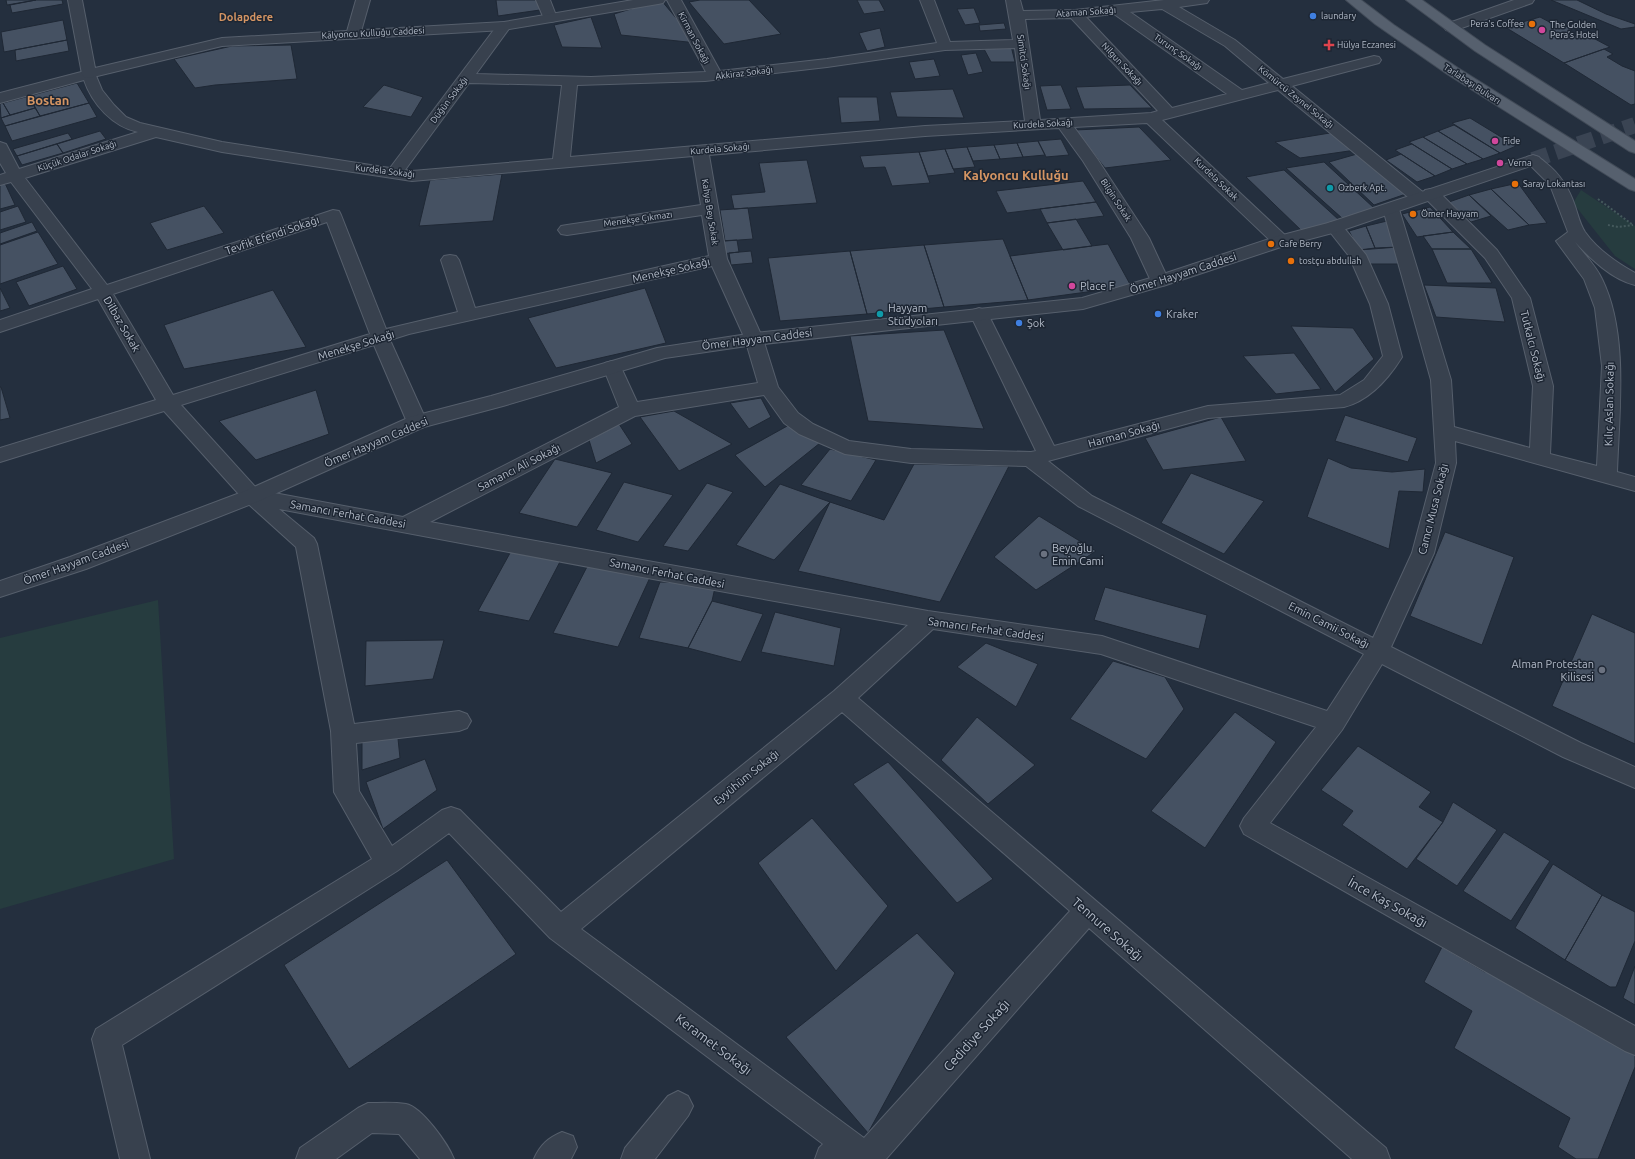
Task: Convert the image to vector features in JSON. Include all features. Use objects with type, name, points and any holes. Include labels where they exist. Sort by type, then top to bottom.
[{"type":"main road","name":"Tarlabaşı Bulvarı","points":[[1353,0],[1396,33],[1500,103],[1635,186]]},
{"type":"main road","points":[[1413,0],[1451,27],[1635,148]]},
{"type":"street","name":"Kurdela Sokağı","points":[[75,0],[89,74],[95,91],[121,120],[155,132],[222,147],[412,176],[925,131],[1151,118],[1374,60]]},
{"type":"street","points":[[353,35],[363,0]]},
{"type":"street","points":[[543,0],[550,18]]},
{"type":"street","name":"Kalyoncu Kulluğu Caddesi","points":[[0,98],[89,74],[222,42],[504,26],[658,0]]},
{"type":"street","name":"Kirman Sokağı","points":[[674,0],[715,76]]},
{"type":"street","points":[[927,0],[945,46]]},
{"type":"street","name":"Simitci Sokağı","points":[[1013,0],[1017,15],[1033,125]]},
{"type":"street","name":"Ataman Sokağı","points":[[1017,15],[1075,14],[1202,0]]},
{"type":"street","points":[[1451,27],[1527,0]]},
{"type":"street","name":"Kömürcü Zeynel Sokağı","points":[[1166,5],[1230,43],[1280,84],[1425,196]]},
{"type":"street","name":"Turunç Sokağı","points":[[1118,10],[1239,95]]},
{"type":"street","name":"Nilgun Sokağı","points":[[1075,14],[1168,113]]},
{"type":"street","name":"Düğün Sokağı","points":[[394,173],[504,26]]},
{"type":"street","name":"Akkiraz Sokağı","points":[[466,78],[570,80],[715,76],[827,63],[945,46],[1021,44]]},
{"type":"street","points":[[561,163],[570,80]]},
{"type":"street","name":"Kurdela Sokak","points":[[1151,118],[1281,241]]},
{"type":"street","name":"Bilgin Sokak","points":[[1063,123],[1090,160],[1140,238],[1160,281]]},
{"type":"street","name":"Küçük Odalar Sokağı","points":[[7,178],[155,132]]},
{"type":"street","name":"Dilbaz Sokak","points":[[0,147],[7,178],[103,292],[168,403],[252,496]]},
{"type":"street","name":"Kahya Bey Sokak","points":[[700,151],[718,259],[754,339]]},
{"type":"street","name":"Ömer Hayyam Caddesi","points":[[0,589],[78,563],[252,496],[417,422],[496,401],[664,352],[754,339],[1083,303],[1160,281],[1281,241],[1334,227],[1391,209],[1533,160],[1554,180],[1563,197],[1577,233]]},
{"type":"street","name":"Tutkalcı Sokağı","points":[[1425,196],[1491,254],[1521,298],[1543,386],[1540,458]]},
{"type":"street","name":"Menekşe Çıkmazı","points":[[567,230],[710,209]]},
{"type":"street","name":"Camcı Musa Sokağı","points":[[1333,723],[1378,651],[1423,553],[1446,463],[1441,380],[1391,209]]},
{"type":"street","name":"Tevfik Efendi Sokağı","points":[[0,326],[333,215],[380,337],[417,422]]},
{"type":"street","name":"Harman Sokağı","points":[[754,339],[769,388],[791,418],[806,429],[845,447],[911,456],[1040,457],[1208,412],[1344,401],[1371,384],[1393,357],[1379,304],[1357,255],[1334,227]]},
{"type":"street","points":[[1577,233],[1596,254],[1635,280]]},
{"type":"street","name":"Kılıç Aslan Sokağı","points":[[1577,233],[1565,241],[1593,278],[1604,308],[1612,366],[1607,476]]},
{"type":"street","name":"Menekşe Sokağı","points":[[0,455],[405,329],[718,259]]},
{"type":"street","points":[[450,260],[468,315]]},
{"type":"street","points":[[979,314],[1040,457]]},
{"type":"street","points":[[612,367],[630,410]]},
{"type":"street","name":"Samancı Ali Sokağı","points":[[407,524],[630,410],[769,388]]},
{"type":"street","points":[[1444,431],[1635,484]]},
{"type":"street","name":"Emin Camii Sokağı","points":[[1040,457],[1085,501],[1572,750],[1635,778]]},
{"type":"street","name":"Samancı Ferhat Caddesi","points":[[252,496],[674,575],[928,620],[1102,645],[1333,723]]},
{"type":"street","name":"Samancı Ferhat Caddesi","points":[[252,496],[306,544],[343,733],[347,792],[388,863]]},
{"type":"street","name":"Eyyühüm Sokağı","points":[[560,928],[842,698],[928,620]]},
{"type":"street","name":"Tennure Sokağı","points":[[842,698],[1375,1159]]},
{"type":"street","points":[[343,733],[459,721]]},
{"type":"street","name":"İnce Kaş Sokağı","points":[[1333,723],[1253,826],[1635,1041]]},
{"type":"street","name":"Keramet Sokağı","points":[[388,863],[450,818],[560,928],[852,1155]]},
{"type":"street","points":[[135,1159],[106,1039],[388,863]]},
{"type":"street","name":"Cedidiye Sokağı","points":[[852,1155],[1087,911]]},
{"type":"street","points":[[636,1159],[678,1106]]},
{"type":"street","points":[[311,1159],[368,1118],[406,1119],[439,1159]]},
{"type":"path","points":[[1598,199],[1633,225]]},
{"type":"green space","points":[[1581,190],[1635,226],[1635,269],[1615,256],[1573,203]]},
{"type":"green space","points":[[158,600],[174,859],[0,909],[0,638]]},
{"type":"building","points":[[6,0],[36,0],[7,5]]},
{"type":"building","points":[[36,0],[62,0],[63,4],[12,13],[10,5]]},
{"type":"building","points":[[496,0],[537,0],[540,10],[498,16]]},
{"type":"building","points":[[661,0],[697,43],[621,35],[614,14]]},
{"type":"building","points":[[700,0],[749,0],[781,34],[724,44],[689,2]]},
{"type":"building","points":[[857,0],[879,0],[885,11],[864,14]]},
{"type":"building","points":[[1551,0],[1577,0],[1606,14],[1635,24],[1635,27],[1621,29]]},
{"type":"building","points":[[974,8],[980,23],[965,25],[957,9]]},
{"type":"building","points":[[591,17],[602,48],[562,47],[554,25]]},
{"type":"building","points":[[1540,17],[1555,25],[1559,22],[1572,30],[1569,32],[1574,36],[1582,32],[1610,47],[1564,63],[1505,27]]},
{"type":"building","points":[[63,20],[67,40],[4,52],[1,32]]},
{"type":"building","points":[[1004,23],[1006,29],[980,31],[979,25]]},
{"type":"building","points":[[880,28],[885,47],[867,51],[859,33]]},
{"type":"building","points":[[67,40],[69,51],[16,61],[15,50]]},
{"type":"building","points":[[291,45],[297,79],[215,85],[195,88],[174,59],[232,46]]},
{"type":"building","points":[[1011,46],[1015,62],[991,62],[984,49]]},
{"type":"building","points":[[1604,49],[1613,54],[1607,57],[1622,66],[1635,71],[1635,104],[1631,105],[1564,63]]},
{"type":"building","points":[[976,53],[983,72],[968,75],[961,55]]},
{"type":"building","points":[[934,59],[940,76],[915,79],[909,62]]},
{"type":"building","points":[[77,83],[89,103],[40,116],[29,96]]},
{"type":"building","points":[[384,85],[423,97],[411,117],[363,107]]},
{"type":"building","points":[[1061,85],[1071,109],[1047,110],[1040,86]]},
{"type":"building","points":[[1130,85],[1152,108],[1084,109],[1076,87]]},
{"type":"building","points":[[953,89],[964,118],[897,117],[890,92]]},
{"type":"building","points":[[29,96],[35,108],[10,115],[3,103]]},
{"type":"building","points":[[838,97],[877,97],[880,121],[841,123]]},
{"type":"building","points":[[3,103],[10,115],[1,118],[0,104]]},
{"type":"building","points":[[89,103],[97,117],[12,141],[5,126]]},
{"type":"building","points":[[35,108],[40,116],[5,126],[1,118]]},
{"type":"building","points":[[1470,118],[1516,146],[1500,153],[1452,123]]},
{"type":"building","points":[[1454,125],[1500,153],[1483,159],[1438,131]]},
{"type":"building","points":[[1139,127],[1171,160],[1105,168],[1075,130]]},
{"type":"building","points":[[100,131],[106,139],[63,153],[57,144]]},
{"type":"building","points":[[1438,131],[1483,159],[1467,164],[1423,137]]},
{"type":"building","points":[[1336,132],[1356,150],[1300,158],[1275,142]]},
{"type":"building","points":[[68,133],[72,139],[17,156],[13,149]]},
{"type":"building","points":[[1423,137],[1467,164],[1452,169],[1409,142]]},
{"type":"building","points":[[1061,139],[1069,155],[1046,157],[1038,141]]},
{"type":"building","points":[[1038,141],[1045,155],[1023,157],[1017,143]]},
{"type":"building","points":[[1017,143],[1023,157],[1000,159],[994,145]]},
{"type":"building","points":[[57,144],[63,153],[22,165],[17,156]]},
{"type":"building","points":[[1412,144],[1452,169],[1435,176],[1395,150]]},
{"type":"building","points":[[994,145],[1000,159],[973,161],[967,147]]},
{"type":"building","points":[[967,147],[975,167],[953,169],[945,149]]},
{"type":"building","points":[[945,149],[955,173],[928,176],[919,152]]},
{"type":"building","points":[[919,152],[930,183],[892,186],[885,167],[864,168],[860,156]]},
{"type":"building","points":[[1357,154],[1406,194],[1374,205],[1329,162]]},
{"type":"building","points":[[1401,154],[1435,176],[1417,182],[1386,160]]},
{"type":"building","points":[[807,160],[817,203],[734,209],[731,195],[765,192],[759,163]]},
{"type":"building","name":"Ozberk Apt.","points":[[1324,162],[1374,208],[1343,219],[1286,168]]},
{"type":"building","points":[[1284,170],[1339,220],[1304,233],[1246,177]]},
{"type":"building","points":[[502,174],[493,221],[419,226],[430,180]]},
{"type":"building","points":[[4,181],[15,205],[0,209],[0,182]]},
{"type":"building","points":[[1083,181],[1096,202],[1007,213],[996,191]]},
{"type":"building","points":[[1518,183],[1547,223],[1529,225],[1491,189]]},
{"type":"building","points":[[1491,189],[1529,225],[1508,230],[1469,195]]},
{"type":"building","points":[[1469,195],[1491,216],[1471,222],[1449,202]]},
{"type":"building","points":[[1096,202],[1104,216],[1047,223],[1040,209]]},
{"type":"building","points":[[18,206],[26,222],[0,230],[0,212]]},
{"type":"building","points":[[204,206],[224,233],[167,250],[150,223]]},
{"type":"building","points":[[1430,207],[1453,232],[1417,237],[1402,214]]},
{"type":"building","points":[[748,208],[753,239],[725,241],[720,210]]},
{"type":"building","points":[[1076,219],[1092,246],[1063,250],[1047,223]]},
{"type":"building","points":[[1387,221],[1398,247],[1375,248],[1366,226]]},
{"type":"building","points":[[32,222],[37,231],[0,244],[0,233]]},
{"type":"building","points":[[1366,226],[1375,248],[1359,250],[1349,231]]},
{"type":"building","points":[[38,232],[58,264],[0,284],[0,245]]},
{"type":"building","points":[[1453,232],[1471,249],[1432,249],[1423,236]]},
{"type":"building","points":[[1003,239],[1028,300],[944,307],[924,245]]},
{"type":"building","points":[[737,240],[739,252],[721,254],[719,241]]},
{"type":"building","points":[[1108,244],[1131,286],[1028,300],[1010,256]]},
{"type":"building","points":[[924,245],[944,307],[867,314],[850,251]]},
{"type":"building","points":[[1398,247],[1405,264],[1367,264],[1359,250]]},
{"type":"building","points":[[1432,249],[1471,249],[1492,283],[1447,283]]},
{"type":"building","points":[[751,251],[753,263],[731,265],[729,253]]},
{"type":"building","points":[[850,251],[867,314],[780,321],[768,258]]},
{"type":"building","points":[[63,266],[77,289],[29,306],[16,282]]},
{"type":"building","points":[[1424,285],[1496,288],[1505,322],[1436,317]]},
{"type":"building","points":[[0,288],[10,308],[0,311]]},
{"type":"building","points":[[645,288],[666,343],[556,368],[528,318]]},
{"type":"building","points":[[273,290],[306,347],[184,369],[164,325]]},
{"type":"building","points":[[1291,326],[1353,328],[1374,359],[1335,392]]},
{"type":"building","points":[[944,330],[984,429],[868,421],[850,336]]},
{"type":"building","points":[[1294,353],[1321,389],[1276,394],[1243,356]]},
{"type":"building","points":[[0,387],[10,418],[0,420]]},
{"type":"building","points":[[316,390],[329,434],[256,460],[219,421]]},
{"type":"building","points":[[761,398],[771,417],[749,429],[730,403]]},
{"type":"building","points":[[674,411],[732,444],[679,471],[640,417]]},
{"type":"building","points":[[1345,415],[1417,438],[1408,462],[1335,441]]},
{"type":"building","points":[[1221,417],[1246,461],[1163,470],[1145,438]]},
{"type":"building","points":[[619,424],[632,444],[596,463],[589,440]]},
{"type":"building","points":[[789,425],[820,443],[765,487],[735,455]]},
{"type":"building","points":[[830,449],[876,460],[851,501],[801,485]]},
{"type":"building","points":[[1328,458],[1351,468],[1392,472],[1425,469],[1423,492],[1399,491],[1389,549],[1307,517]]},
{"type":"building","points":[[555,459],[612,473],[577,527],[519,513]]},
{"type":"building","points":[[914,464],[1009,466],[940,602],[798,571],[830,502],[884,520]]},
{"type":"building","points":[[1191,473],[1264,501],[1224,554],[1161,523]]},
{"type":"building","points":[[624,482],[673,495],[638,542],[596,530]]},
{"type":"building","points":[[707,483],[733,492],[688,551],[663,546]]},
{"type":"building","points":[[780,484],[830,502],[774,560],[736,545]]},
{"type":"building","name":"Beyoğlu Emin Cami","points":[[1039,516],[1096,551],[1036,590],[994,557]]},
{"type":"building","points":[[1445,532],[1514,557],[1482,645],[1410,616]]},
{"type":"building","points":[[515,544],[564,554],[529,621],[478,611]]},
{"type":"building","points":[[591,559],[653,571],[618,647],[553,633]]},
{"type":"building","points":[[660,582],[716,583],[712,601],[688,648],[639,638]]},
{"type":"building","points":[[1105,587],[1207,615],[1199,649],[1094,620]]},
{"type":"building","points":[[712,601],[763,614],[741,662],[688,648]]},
{"type":"building","points":[[775,612],[841,628],[834,666],[761,652]]},
{"type":"building","name":"Alman Protestan Kilisesi","points":[[1592,614],[1635,633],[1635,744],[1552,706]]},
{"type":"building","points":[[444,640],[433,679],[365,686],[366,641]]},
{"type":"building","points":[[986,643],[1038,664],[1016,707],[957,667]]},
{"type":"building","points":[[1113,661],[1165,677],[1184,709],[1146,759],[1070,719]]},
{"type":"building","points":[[1235,712],[1276,742],[1205,848],[1151,811]]},
{"type":"building","points":[[977,717],[1035,765],[988,804],[941,760]]},
{"type":"building","points":[[397,729],[400,758],[362,770],[362,740]]},
{"type":"building","points":[[1358,746],[1431,792],[1419,807],[1443,822],[1407,869],[1342,825],[1353,811],[1321,790]]},
{"type":"building","points":[[425,759],[437,790],[383,829],[366,782]]},
{"type":"building","points":[[888,762],[993,879],[957,903],[853,784]]},
{"type":"building","points":[[1453,802],[1497,830],[1457,886],[1416,859],[1443,822]]},
{"type":"building","points":[[812,818],[888,906],[836,971],[758,863]]},
{"type":"building","points":[[1504,832],[1550,861],[1511,921],[1463,891]]},
{"type":"building","points":[[447,860],[516,954],[349,1069],[284,965]]},
{"type":"building","points":[[1553,864],[1602,895],[1565,960],[1515,928]]},
{"type":"building","points":[[1602,895],[1635,912],[1635,941],[1616,987],[1610,987],[1565,960]]},
{"type":"building","points":[[917,933],[955,973],[868,1133],[786,1037]]},
{"type":"building","points":[[1442,947],[1485,972],[1493,967],[1635,1050],[1635,1067],[1598,1159],[1576,1159],[1558,1147],[1570,1118],[1454,1048],[1472,1011],[1424,982]]},
{"type":"building","points":[[1635,966],[1635,1005],[1623,998]]},
{"type":"tunnel","points":[[1533,160],[1635,125]]},
{"type":"place","name":"laundary","points":[[1313,16]]},
{"type":"place","name":"Pera's Coffee","points":[[1532,24]]},
{"type":"place","name":"The Golden Pera’s Hotel","points":[[1542,30]]},
{"type":"place","name":"Hülya Eczanesi","points":[[1329,45]]},
{"type":"place","name":"Fide","points":[[1495,141]]},
{"type":"place","name":"Verna","points":[[1500,163]]},
{"type":"place","name":"Saray Lokantası","points":[[1515,184]]},
{"type":"place","name":"Ozberk Apt.","points":[[1330,188]]},
{"type":"place","name":"Ömer Hayyam","points":[[1413,214]]},
{"type":"place","name":"Cafe Berry","points":[[1271,244]]},
{"type":"place","name":"tostçu abdullah","points":[[1291,261]]},
{"type":"place","name":"Place F","points":[[1072,286]]},
{"type":"place","name":"Hayyam Stüdyoları","points":[[880,314]]},
{"type":"place","name":"Kraker","points":[[1158,314]]},
{"type":"place","name":"Şok","points":[[1019,323]]},
{"type":"place","name":"Beyoğlu Emin Cami","points":[[1044,554]]},
{"type":"place","name":"Alman Protestan Kilisesi","points":[[1602,670]]},
{"type":"district","name":"Dolapdere","points":[[246,17]]},
{"type":"district","name":"Bostan","points":[[48,100]]},
{"type":"district","name":"Kalyoncu Kulluğu","points":[[1016,175]]}]
